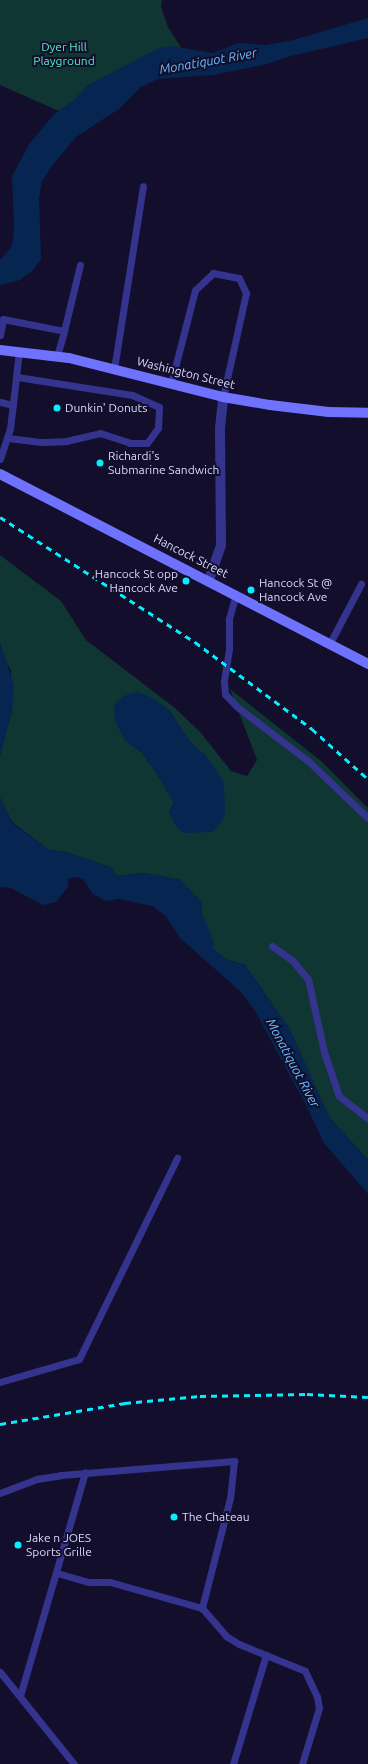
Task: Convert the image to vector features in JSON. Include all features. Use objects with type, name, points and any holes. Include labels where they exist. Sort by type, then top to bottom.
[{"type":"main road","name":"Washington Street","points":[[0,350],[58,356],[223,397],[321,411],[368,413]]},
{"type":"main road","name":"Hancock Street","points":[[0,474],[209,580],[368,664]]},
{"type":"street","points":[[209,580],[221,545],[220,428],[223,397]]},
{"type":"lane","points":[[114,369],[143,186]]},
{"type":"lane","points":[[58,356],[80,264]]},
{"type":"lane","points":[[170,383],[195,290],[213,273],[239,278],[246,293],[223,397]]},
{"type":"lane","points":[[0,335],[3,318],[64,331]]},
{"type":"lane","points":[[0,459],[8,438],[14,405],[19,351]]},
{"type":"lane","points":[[8,438],[53,442],[100,433],[130,443],[147,443],[158,428],[158,407],[132,395],[17,377]]},
{"type":"lane","points":[[0,402],[14,405]]},
{"type":"lane","points":[[330,643],[361,584]]},
{"type":"lane","points":[[236,594],[229,619],[229,649],[224,682],[225,694],[236,706],[296,751],[368,818]]},
{"type":"lane","points":[[272,946],[292,960],[308,979],[324,1052],[339,1096],[368,1119]]},
{"type":"lane","points":[[0,1382],[78,1359],[177,1158]]},
{"type":"lane","points":[[0,1494],[37,1479],[85,1472],[234,1460],[230,1498],[202,1608]]},
{"type":"lane","points":[[20,1696],[57,1573],[85,1472]]},
{"type":"lane","points":[[57,1573],[89,1582],[110,1582],[202,1608],[226,1636],[305,1671],[317,1697],[319,1708],[302,1764]]},
{"type":"lane","points":[[233,1764],[266,1655]]},
{"type":"lane","points":[[0,1672],[74,1764]]},
{"type":"green space","name":"Dyer Hill Playground","points":[[0,0],[162,0],[161,7],[168,27],[187,57],[68,115],[0,85]]},
{"type":"green space","points":[[0,555],[61,601],[86,640],[175,708],[201,733],[231,771],[247,776],[257,760],[230,689],[321,761],[368,808],[368,1160],[329,1117],[289,1028],[245,965],[227,960],[213,949],[201,911],[202,903],[180,880],[144,873],[117,876],[110,867],[66,852],[49,850],[12,822],[0,798],[0,755],[12,711],[11,671],[3,656],[0,642]],"holes":[[[169,710],[190,742],[207,757],[169,812],[174,803],[156,772],[142,753],[125,740]]]},
{"type":"water","name":"Monatiquot River","points":[[368,18],[368,38],[287,57],[267,64],[213,75],[158,79],[141,87],[119,109],[76,137],[52,166],[42,181],[39,198],[41,259],[33,270],[20,280],[0,285],[0,260],[12,246],[14,230],[12,176],[30,143],[55,113],[74,100],[88,85],[159,48],[172,46],[213,53],[238,43],[266,45],[293,40]]},
{"type":"water","points":[[0,642],[14,686],[12,711],[0,755]]},
{"type":"water","points":[[139,692],[152,698],[169,710],[190,742],[207,757],[224,782],[225,813],[222,822],[212,832],[183,833],[175,825],[169,812],[174,803],[156,772],[142,753],[125,740],[115,721],[114,705],[123,696]]},
{"type":"water","name":"Monatiquot River","points":[[0,798],[12,823],[49,850],[66,852],[110,867],[117,876],[144,873],[180,880],[202,903],[201,911],[214,942],[213,949],[227,960],[245,965],[289,1028],[329,1117],[368,1160],[368,1194],[324,1143],[307,1107],[255,1011],[241,992],[180,938],[166,916],[152,906],[119,899],[106,901],[93,894],[83,879],[74,877],[68,879],[68,887],[56,902],[43,905],[11,888],[0,887]]},
{"type":"railway","points":[[0,517],[195,642],[312,729],[368,779]]},
{"type":"railway","points":[[0,1424],[125,1403],[200,1396],[307,1394],[368,1397]]},
{"type":"place","name":"Dunkin' Donuts","points":[[57,408]]},
{"type":"place","name":"Richardi's Submarine Sandwich","points":[[100,463]]},
{"type":"place","name":"Hancock St opp Hancock Ave","points":[[186,581]]},
{"type":"place","name":"Hancock St @ Hancock Ave","points":[[251,590]]},
{"type":"place","name":"The Chateau","points":[[174,1517]]},
{"type":"place","name":"Jake n JOES Sports Grille","points":[[18,1545]]}]
